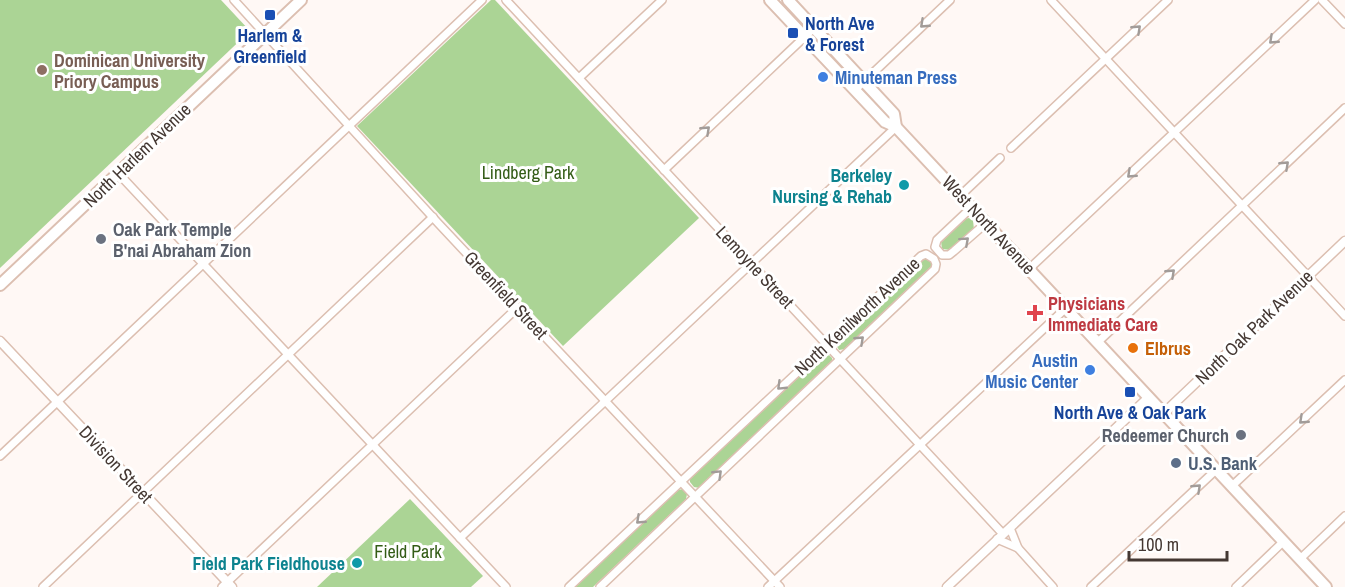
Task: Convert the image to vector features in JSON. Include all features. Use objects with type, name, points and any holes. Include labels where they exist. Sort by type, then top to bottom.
[{"type":"main road","name":"North Harlem Avenue","points":[[0,285],[301,0]]},
{"type":"main road","name":"West North Avenue","points":[[770,0],[885,122],[896,127],[961,195],[1326,587]]},
{"type":"main road","name":"West North Avenue","points":[[788,0],[894,114],[896,127]]},
{"type":"street","name":"Greenfield Street","points":[[234,0],[517,308],[778,584]]},
{"type":"street","points":[[0,456],[482,0]]},
{"type":"street","name":"Lemoyne Street","points":[[506,0],[1004,534]]},
{"type":"street","points":[[579,78],[662,0]]},
{"type":"street","points":[[855,90],[950,0]]},
{"type":"street","points":[[1051,0],[1345,316]]},
{"type":"street","points":[[1011,148],[1168,0]]},
{"type":"street","points":[[1029,269],[1315,0]]},
{"type":"street","points":[[1322,0],[1345,24]]},
{"type":"street","points":[[664,170],[814,28]]},
{"type":"street","points":[[1098,342],[1345,108]]},
{"type":"street","points":[[460,537],[896,127]]},
{"type":"street","points":[[961,195],[1000,158]]},
{"type":"street","points":[[118,173],[506,587]]},
{"type":"street","name":"North Kenilworth Avenue","points":[[972,207],[937,240],[935,247],[942,255],[949,255],[986,223]]},
{"type":"street","points":[[43,587],[433,217]]},
{"type":"street","name":"North Oak Park Avenue","points":[[1164,413],[1345,241]]},
{"type":"street","name":"North Kenilworth Avenue","points":[[569,587],[921,256],[926,254],[934,259],[936,264],[934,269],[600,587]]},
{"type":"street","points":[[227,585],[517,308]]},
{"type":"street","points":[[768,587],[778,584],[920,445],[1066,308]]},
{"type":"street","name":"Division Street","points":[[0,341],[143,492],[227,585]]},
{"type":"street","points":[[1232,486],[1345,380]]},
{"type":"street","points":[[947,587],[1149,397]]},
{"type":"street","points":[[1091,587],[1217,469]]},
{"type":"street","points":[[1300,559],[1345,516]]},
{"type":"street","points":[[1004,534],[1053,587]]},
{"type":"street","points":[[1004,534],[1018,548]]},
{"type":"street","points":[[1236,587],[1284,541]]},
{"type":"green space","points":[[0,0],[221,0],[250,31],[0,268]]},
{"type":"green space","name":"Lindberg Park","points":[[491,0],[495,0],[699,218],[563,346],[357,126]]},
{"type":"green space","points":[[964,219],[973,220],[974,230],[951,250],[942,249],[941,241]]},
{"type":"green space","points":[[927,257],[933,265],[932,268],[845,349],[839,350],[834,341],[923,258]]},
{"type":"green space","points":[[826,352],[832,358],[832,363],[700,488],[694,487],[690,482],[690,477]]},
{"type":"green space","points":[[683,489],[687,494],[686,499],[593,587],[574,587],[678,490]]},
{"type":"green space","name":"Field Park","points":[[410,499],[483,576],[471,587],[317,587]]},
{"type":"place","name":"Harlem & Greenfield","points":[[270,15]]},
{"type":"place","name":"North Ave & Forest","points":[[793,33]]},
{"type":"place","name":"Dominican University Priory Campus","points":[[42,70]]},
{"type":"place","name":"Minuteman Press","points":[[823,77]]},
{"type":"place","name":"Berkeley Nursing & Rehab","points":[[904,185]]},
{"type":"place","name":"Oak Park Temple B'nai Abraham Zion","points":[[101,239]]},
{"type":"place","name":"Physicians Immediate Care","points":[[1035,313]]},
{"type":"place","name":"Elbrus","points":[[1133,348]]},
{"type":"place","name":"Austin Music Center","points":[[1090,370]]},
{"type":"place","name":"North Ave & Oak Park","points":[[1130,392]]},
{"type":"place","name":"Redeemer Church","points":[[1241,435]]},
{"type":"place","name":"U.S. Bank","points":[[1176,463]]},
{"type":"place","name":"Field Park Fieldhouse","points":[[357,563]]}]
